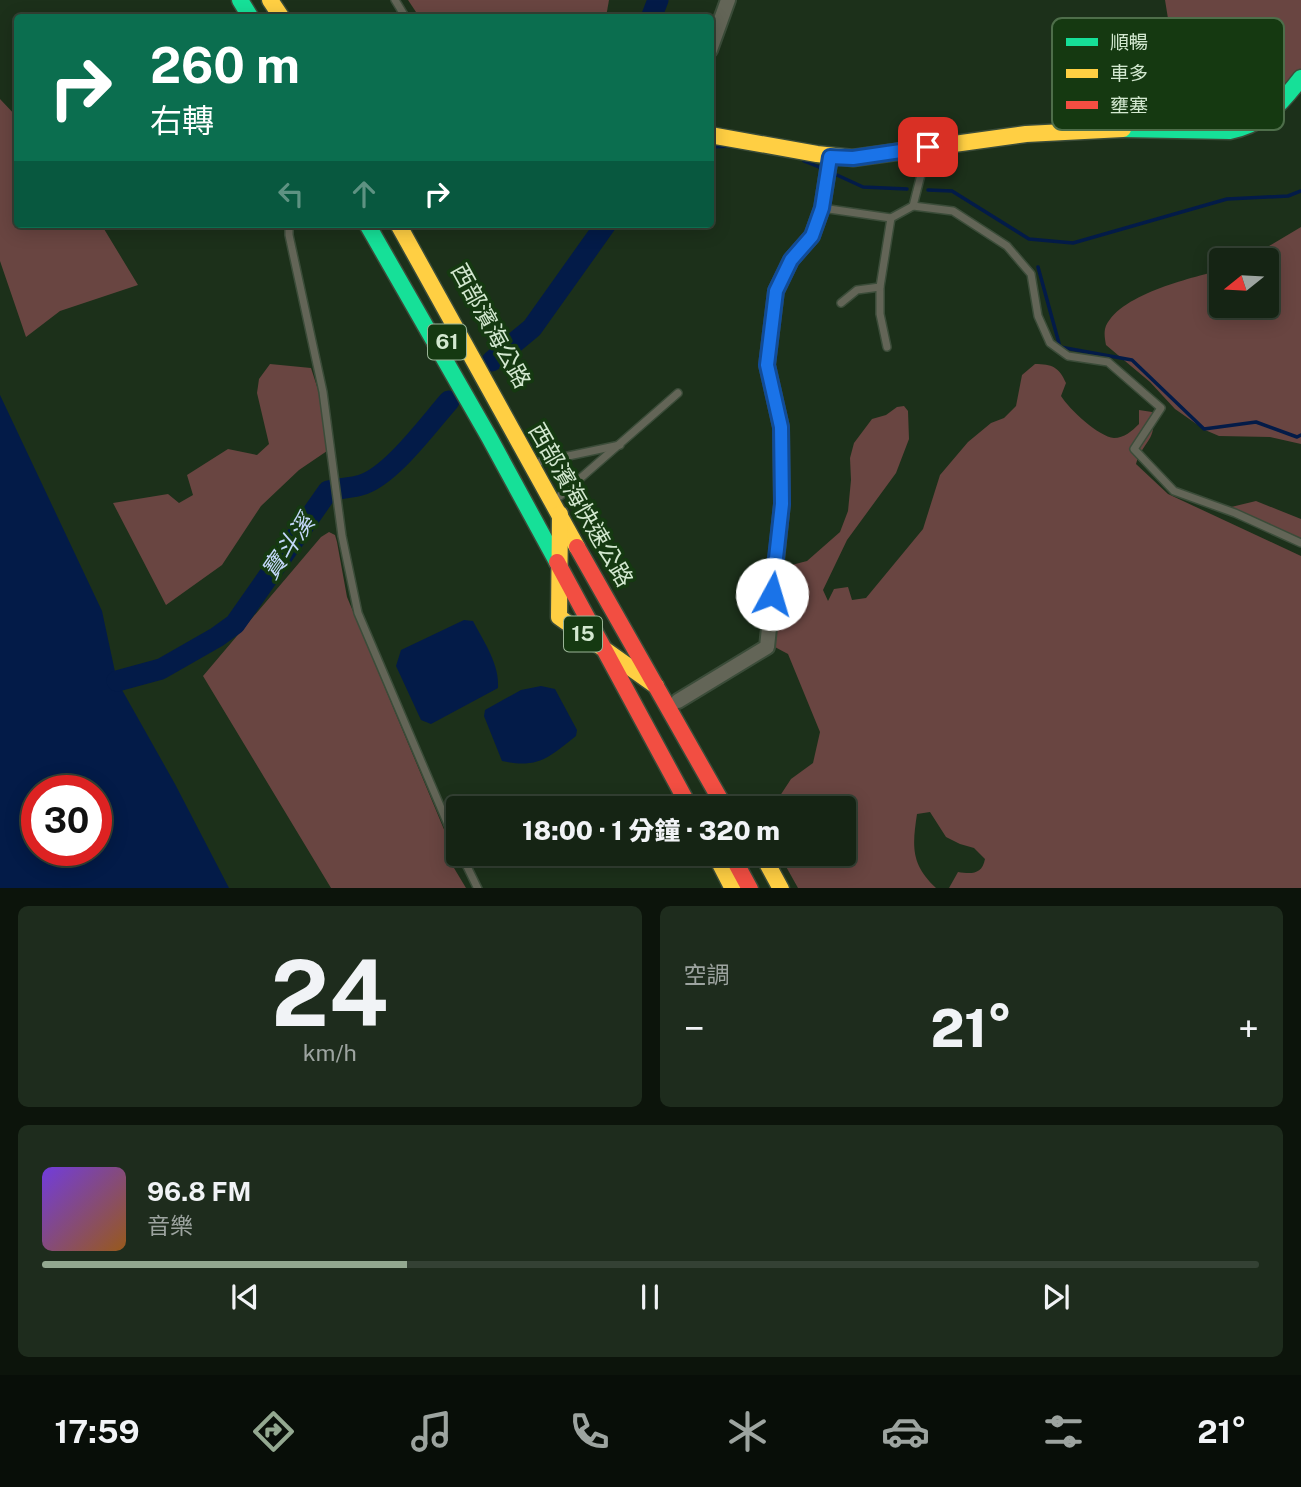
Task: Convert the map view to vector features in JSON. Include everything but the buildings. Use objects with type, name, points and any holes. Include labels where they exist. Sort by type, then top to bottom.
[{"type":"main road","points":[[1284,97],[1301,78]]},
{"type":"main road","points":[[714,135],[740,138],[830,157],[853,158],[1026,134],[1086,130],[1228,130]]},
{"type":"main road","name":"15","points":[[369,228],[489,437],[683,796]]},
{"type":"main road","name":"西部濱海快速公路","points":[[383,228],[403,249],[503,428],[700,796]]},
{"type":"main road","name":"西部濱海快速公路","points":[[399,228],[403,249]]},
{"type":"main road","name":"西部濱海公路","points":[[412,228],[560,496]]},
{"type":"main road","name":"西部濱海快速公路","points":[[503,428],[718,796]]},
{"type":"main road","name":"15","points":[[560,496],[559,617],[678,701],[730,796]]},
{"type":"main road","points":[[721,866],[733,888]]},
{"type":"main road","points":[[738,866],[750,888]]},
{"type":"main road","points":[[758,866],[770,888]]},
{"type":"main road","points":[[769,866],[781,888]]},
{"type":"street","points":[[714,39],[728,0]]},
{"type":"street","points":[[678,701],[767,647],[782,504],[781,427],[767,365],[776,291],[791,260],[812,236],[822,208],[830,157]]},
{"type":"lane","points":[[913,206],[928,147]]},
{"type":"lane","points":[[822,208],[891,218],[913,206],[953,211],[1007,246],[1031,274],[1038,316],[1051,343],[1068,356],[1108,362],[1161,408],[1134,449],[1174,491],[1235,513],[1301,543]]},
{"type":"lane","points":[[887,347],[880,314],[880,287],[891,218]]},
{"type":"lane","points":[[289,228],[323,392],[342,536],[358,613],[446,820]]},
{"type":"lane","points":[[841,303],[857,290],[880,287]]},
{"type":"lane","points":[[560,496],[678,393]]},
{"type":"lane","points":[[540,462],[621,445]]},
{"type":"lane","points":[[467,866],[478,888]]},
{"type":"shaded area","points":[[408,0],[609,0],[607,14],[417,14]]},
{"type":"shaded area","points":[[1165,0],[1301,0],[1301,70],[1284,94],[1284,18],[1168,18]]},
{"type":"shaded area","points":[[0,99],[14,114],[14,228],[103,228],[138,285],[60,311],[26,337],[0,261]]},
{"type":"shaded area","points":[[1301,227],[1301,444],[1270,437],[1219,436],[1205,430],[1175,409],[1150,382],[1106,345],[1105,329],[1112,317],[1124,307],[1156,290],[1209,273],[1209,318],[1279,318],[1279,248],[1266,248]]},
{"type":"shaded area","points":[[270,364],[311,368],[322,402],[327,451],[299,470],[261,506],[222,565],[166,605],[113,503],[168,494],[179,503],[193,495],[187,475],[228,449],[257,455],[269,444],[257,393],[259,379]]},
{"type":"shaded area","points":[[1035,364],[1058,370],[1066,383],[1061,396],[1065,401],[1077,415],[1101,433],[1114,438],[1128,434],[1139,424],[1139,410],[1152,412],[1153,429],[1136,464],[1168,494],[1301,556],[1301,888],[949,888],[958,872],[979,871],[985,859],[974,848],[946,837],[930,812],[917,814],[914,846],[922,871],[936,888],[798,888],[786,866],[856,866],[856,796],[780,796],[791,779],[813,763],[820,732],[788,654],[773,646],[780,602],[780,568],[807,561],[840,532],[848,511],[850,458],[854,443],[872,419],[904,406],[908,411],[909,439],[896,473],[847,540],[823,590],[828,601],[834,589],[848,587],[852,600],[866,598],[923,529],[940,475],[968,442],[991,423],[1004,418],[1016,406],[1022,375]]},
{"type":"shaded area","points":[[1256,501],[1301,519],[1301,540],[1227,508]]},
{"type":"shaded area","points":[[329,532],[335,535],[347,597],[446,834],[446,866],[453,866],[466,888],[331,888],[203,676],[321,537]]},
{"type":"water","points":[[0,395],[102,611],[117,681],[229,888],[0,888]]},
{"type":"water","points":[[464,620],[473,621],[486,645],[494,662],[498,688],[431,724],[421,720],[396,666],[401,650]]},
{"type":"water","points":[[541,686],[555,689],[577,730],[576,736],[558,750],[535,762],[502,761],[484,716],[485,710],[521,690]]},
{"type":"waterway","name":"寶斗溪","points":[[653,14],[658,0]]},
{"type":"waterway","points":[[714,147],[730,146]]},
{"type":"waterway","points":[[804,161],[819,167]]},
{"type":"waterway","points":[[837,175],[863,187],[907,189]]},
{"type":"waterway","points":[[928,190],[952,191],[1029,239],[1073,243],[1227,199],[1288,196],[1301,191]]},
{"type":"waterway","name":"寶斗溪","points":[[492,361],[532,328],[603,228]]},
{"type":"waterway","points":[[1038,267],[1060,347],[1132,360],[1204,429],[1256,422],[1297,437],[1301,435]]},
{"type":"waterway","name":"寶斗溪","points":[[117,681],[161,669],[235,624],[328,491],[361,485],[384,472],[408,449],[449,401]]},
{"type":"traffic: fast","points":[[240,0],[249,14]]},
{"type":"traffic: fast","points":[[1284,98],[1301,78]]},
{"type":"traffic: fast","points":[[1176,130],[1234,130]]},
{"type":"traffic: fast","points":[[369,228],[557,562]]},
{"type":"traffic: slow","points":[[270,0],[279,14]]},
{"type":"traffic: slow","points":[[714,136],[853,158],[1026,134],[1104,130]]},
{"type":"traffic: slow","points":[[400,228],[577,547]]},
{"type":"traffic: slow","points":[[560,514],[559,617],[656,686]]},
{"type":"traffic: slow","points":[[721,866],[732,888]]},
{"type":"traffic: slow","points":[[769,866],[780,888]]},
{"type":"traffic: jam","points":[[577,547],[718,796]]},
{"type":"traffic: jam","points":[[557,562],[684,796]]},
{"type":"traffic: jam","points":[[738,866],[749,888]]},
{"type":"route","points":[[772,594],[782,504],[781,427],[767,365],[776,291],[791,260],[812,236],[822,208],[830,157],[853,158],[928,147]]}]
